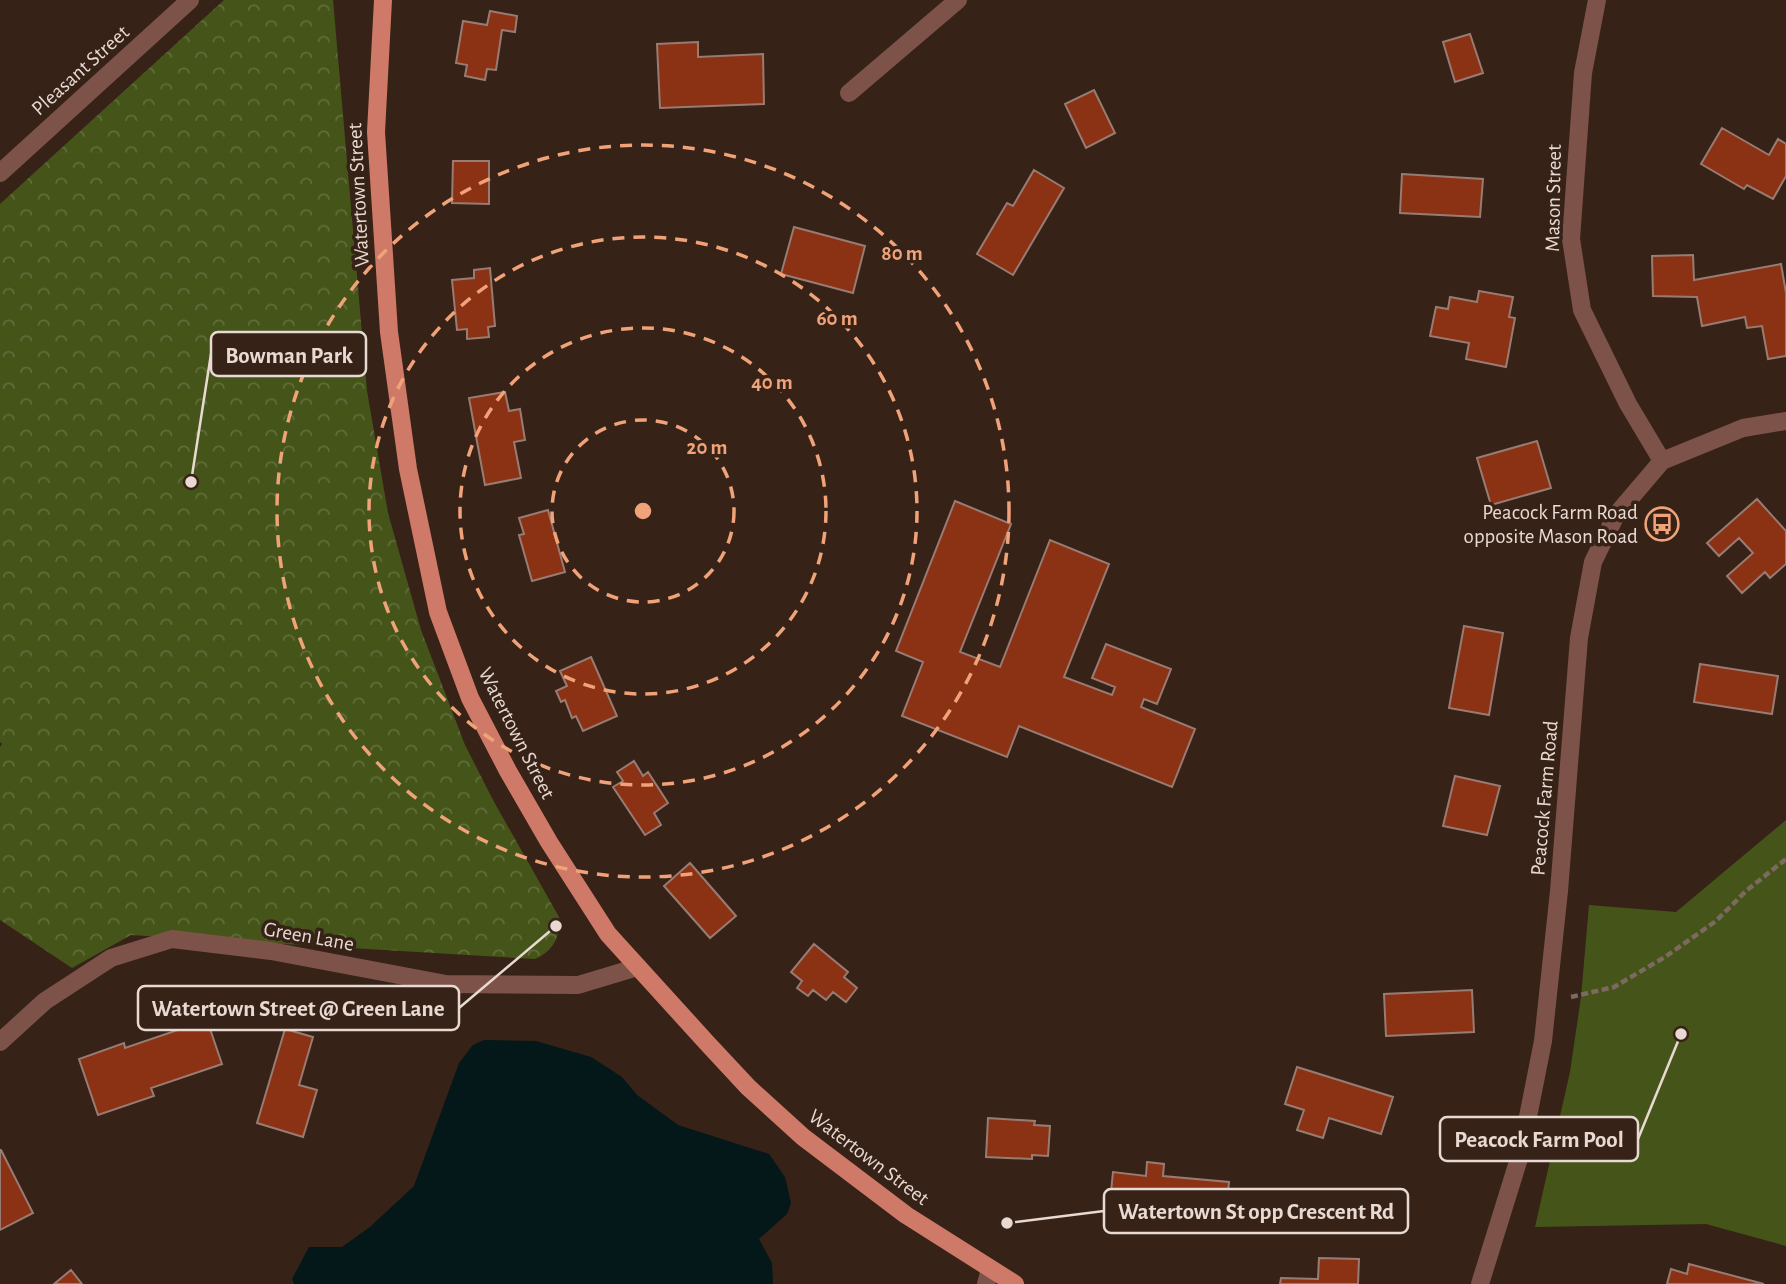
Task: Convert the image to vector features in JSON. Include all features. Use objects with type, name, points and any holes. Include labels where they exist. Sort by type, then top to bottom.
[{"type":"main road","name":"Watertown Street","points":[[383,0],[376,132],[389,332],[408,469],[438,612],[470,698],[549,842],[608,934],[748,1087],[803,1138],[988,1276],[1015,1284]]},
{"type":"street","name":"Pleasant Street","points":[[0,173],[190,0]]},
{"type":"street","points":[[849,93],[958,0]]},
{"type":"street","name":"Mason Street","points":[[1597,0],[1583,73],[1571,239],[1582,310],[1628,404],[1662,461]]},
{"type":"street","name":"Peacock Farm Road","points":[[1480,1284],[1521,1152],[1544,1041],[1579,638],[1594,562],[1616,514],[1662,461],[1743,428],[1786,421]]},
{"type":"street","name":"Green Lane","points":[[0,1042],[45,1001],[111,958],[172,939],[271,951],[446,984],[578,985],[638,967]]},
{"type":"path","points":[[1546,1003],[1614,987],[1665,957],[1716,921],[1746,891],[1786,859]]},
{"type":"green space","points":[[224,0],[333,0],[367,391],[388,513],[421,630],[465,745],[559,917],[559,931],[551,948],[535,959],[131,935],[72,968],[0,920],[0,204]]},
{"type":"green space","points":[[1786,820],[1786,1246],[1706,1224],[1535,1227],[1570,1072],[1581,997],[1589,905],[1676,912]]},
{"type":"shaded area","points":[[484,1040],[536,1041],[591,1057],[622,1077],[637,1095],[678,1125],[769,1154],[785,1177],[791,1203],[787,1214],[759,1239],[772,1263],[773,1284],[294,1284],[292,1279],[309,1247],[342,1247],[370,1227],[414,1186],[459,1063],[473,1045]]},
{"type":"building","points":[[490,11],[517,16],[515,32],[502,30],[496,70],[487,69],[485,80],[465,76],[467,65],[456,63],[463,21],[487,25]]},
{"type":"building","points":[[1470,34],[1483,73],[1455,82],[1443,42]]},
{"type":"building","points":[[698,42],[698,57],[763,54],[764,104],[660,108],[657,44]]},
{"type":"building","points":[[1094,90],[1115,133],[1086,148],[1065,104]]},
{"type":"building","points":[[1722,128],[1769,155],[1778,139],[1786,144],[1786,176],[1773,199],[1747,185],[1744,189],[1701,164]]},
{"type":"building","points":[[453,161],[489,161],[489,204],[452,203]]},
{"type":"building","points":[[1034,170],[1064,188],[1013,275],[977,254],[1007,203],[1013,206]]},
{"type":"building","points":[[1402,174],[1483,179],[1480,217],[1400,213]]},
{"type":"building","points":[[794,227],[865,246],[853,293],[781,274]]},
{"type":"building","points":[[1693,255],[1694,280],[1781,264],[1786,293],[1786,356],[1768,359],[1762,326],[1747,328],[1745,317],[1702,326],[1697,297],[1653,296],[1652,256]]},
{"type":"building","points":[[490,268],[495,326],[488,327],[489,337],[467,339],[467,329],[457,330],[452,280],[474,278],[474,270]]},
{"type":"building","points":[[1479,291],[1513,297],[1509,317],[1515,318],[1506,367],[1466,359],[1469,343],[1430,336],[1436,307],[1448,309],[1450,297],[1477,302]]},
{"type":"building","points":[[505,392],[509,411],[520,409],[525,440],[514,442],[521,478],[485,485],[469,398]]},
{"type":"building","points":[[1537,441],[1551,488],[1491,505],[1477,458]]},
{"type":"building","points":[[1757,499],[1786,531],[1786,564],[1770,578],[1765,572],[1742,593],[1727,576],[1753,553],[1739,538],[1719,556],[1707,543]]},
{"type":"building","points":[[955,501],[1011,524],[960,652],[1000,667],[1050,540],[1109,564],[1064,677],[1112,695],[1115,687],[1092,678],[1106,644],[1171,669],[1157,704],[1144,699],[1141,707],[1195,729],[1172,787],[1019,726],[1007,757],[902,716],[923,662],[896,651]]},
{"type":"building","points":[[548,510],[565,572],[532,581],[519,535],[524,534],[519,518]]},
{"type":"building","points":[[1464,626],[1503,633],[1489,715],[1449,708]]},
{"type":"building","points":[[591,657],[617,716],[583,731],[576,716],[572,718],[565,700],[561,702],[556,691],[567,686],[560,671]]},
{"type":"building","points":[[1700,664],[1778,676],[1772,714],[1694,702]]},
{"type":"building","points":[[634,761],[643,776],[648,772],[668,803],[654,813],[661,825],[645,835],[613,787],[623,781],[617,772]]},
{"type":"building","points":[[1455,776],[1500,786],[1487,835],[1443,826]]},
{"type":"building","points":[[690,863],[736,916],[710,938],[664,886]]},
{"type":"building","points":[[814,944],[848,972],[844,977],[857,988],[846,1002],[833,992],[826,1000],[813,990],[808,996],[797,988],[802,981],[791,972]]},
{"type":"building","points":[[1472,990],[1474,1032],[1386,1036],[1384,994]]},
{"type":"building","points":[[207,1020],[222,1064],[151,1088],[154,1096],[98,1115],[79,1059],[124,1043],[125,1048]]},
{"type":"building","points":[[285,1029],[313,1037],[299,1085],[317,1090],[303,1137],[257,1123]]},
{"type":"building","points":[[1297,1067],[1393,1097],[1381,1134],[1329,1118],[1323,1138],[1297,1130],[1304,1110],[1285,1104]]},
{"type":"building","points":[[988,1118],[1035,1121],[1034,1125],[1050,1126],[1048,1156],[1032,1155],[1032,1159],[986,1157]]},
{"type":"building","points":[[0,1150],[33,1213],[0,1230]]},
{"type":"building","points":[[1147,1162],[1164,1164],[1163,1176],[1229,1182],[1226,1211],[1206,1209],[1205,1220],[1169,1217],[1168,1226],[1137,1223],[1139,1205],[1110,1202],[1113,1172],[1146,1176]]},
{"type":"building","points":[[1319,1258],[1359,1259],[1358,1284],[1280,1284],[1281,1278],[1318,1279]]},
{"type":"building","points":[[1689,1264],[1764,1284],[1667,1284],[1671,1269],[1687,1274]]},
{"type":"building","points":[[71,1270],[82,1284],[54,1284]]},
{"type":"place","name":"Bowman Park","points":[[191,482]]},
{"type":"place","name":"Peacock Farm Road opposite Mason Road","points":[[1662,524]]},
{"type":"place","name":"Watertown Street @ Green Lane","points":[[556,926]]},
{"type":"place","name":"Peacock Farm Pool","points":[[1681,1034]]},
{"type":"place","name":"Watertown St opp Crescent Rd","points":[[1007,1223]]}]
